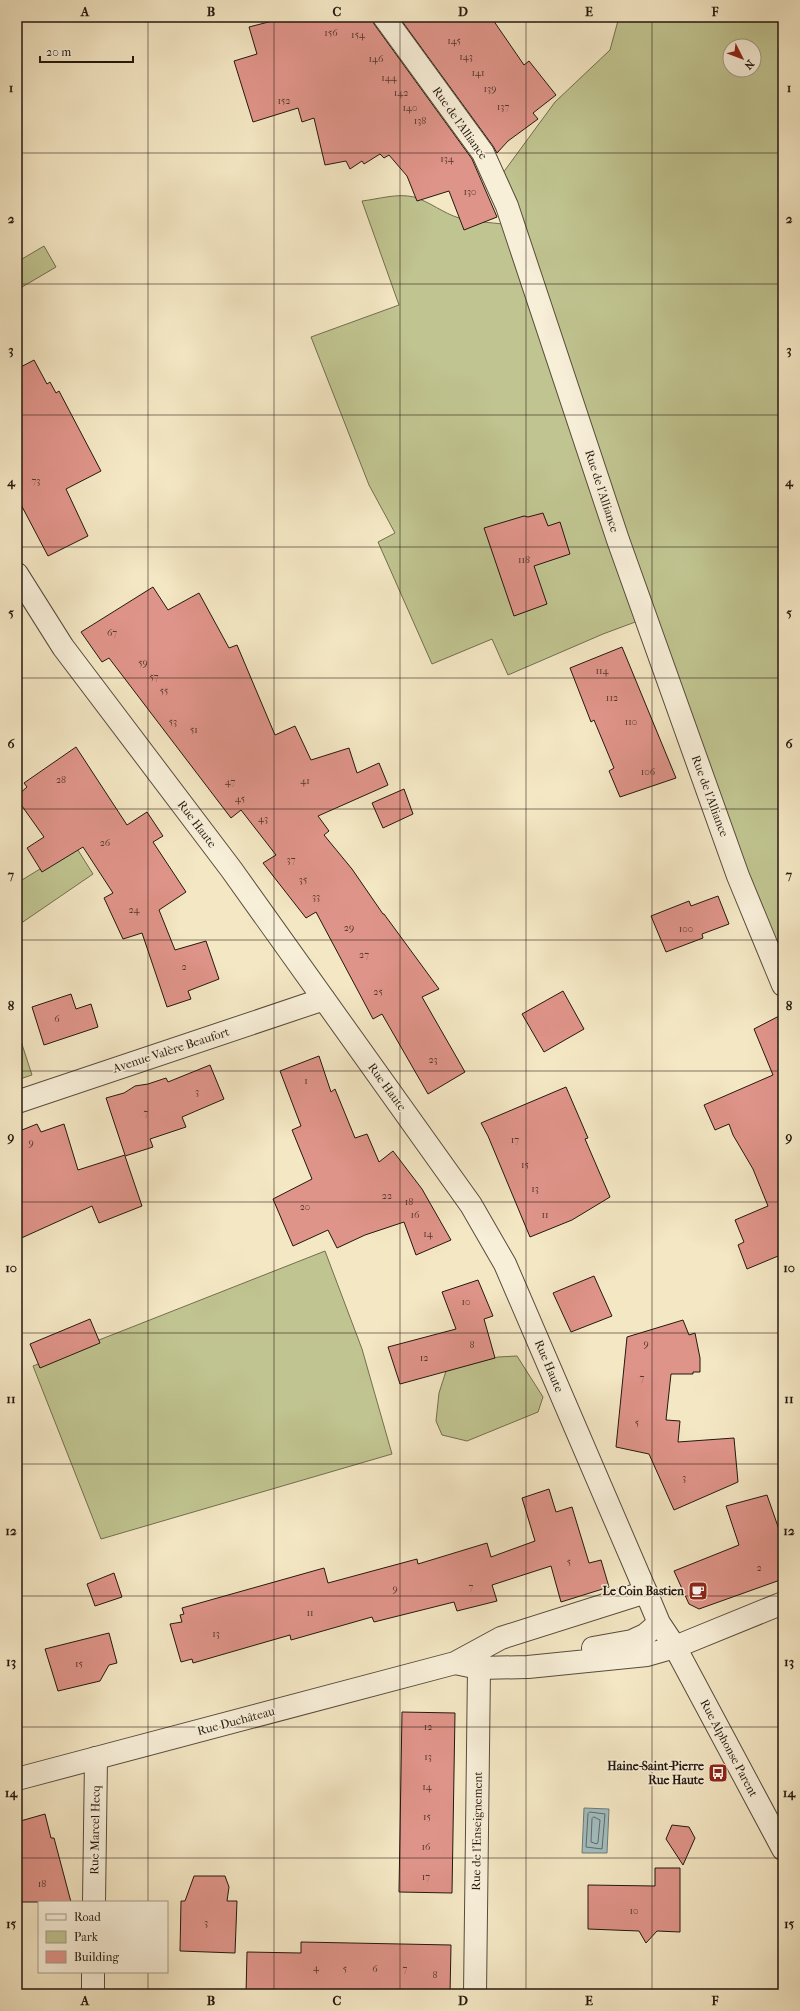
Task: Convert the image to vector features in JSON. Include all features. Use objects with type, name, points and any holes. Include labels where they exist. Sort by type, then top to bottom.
[{"type":"street","name":"Rue de l'Alliance","points":[[384,17],[483,153],[507,206],[621,547],[738,876],[783,985]]},
{"type":"street","name":"Rue Haute","points":[[17,574],[63,647],[232,870],[471,1204],[505,1264],[659,1623],[675,1647]]},
{"type":"street","name":"Avenue Valère Beaufort","points":[[17,1102],[324,999]]},
{"type":"street","points":[[455,1663],[501,1638],[646,1592]]},
{"type":"street","points":[[455,1663],[479,1668],[528,1667],[647,1656],[675,1647],[783,1603]]},
{"type":"street","points":[[479,1668],[632,1641],[646,1635],[659,1623]]},
{"type":"street","name":"Rue Alphonse Parent","points":[[675,1647],[783,1849]]},
{"type":"street","name":"Rue Duchâteau","points":[[17,1779],[455,1663]]},
{"type":"street","name":"Rue de l'Enseignement","points":[[475,1994],[479,1668]]},
{"type":"street","name":"Rue Marcel Hecq","points":[[94,1901],[96,1758]]},
{"type":"street","points":[[92,1994],[93,1973]]},
{"type":"green space","points":[[619,17],[783,17],[783,961],[646,618],[603,634],[508,675],[492,639],[432,664],[378,542],[395,533],[369,485],[311,337],[399,305],[362,201],[395,196],[408,196],[420,199],[459,218],[514,226],[497,181],[555,102],[610,50]]},
{"type":"green space","points":[[44,246],[56,267],[17,290],[17,262]]},
{"type":"green space","points":[[76,847],[93,874],[17,926],[17,883]]},
{"type":"green space","points":[[17,1029],[32,1075],[17,1080]]},
{"type":"green space","points":[[325,1251],[362,1349],[392,1454],[101,1539],[33,1366]]},
{"type":"green space","points":[[517,1356],[543,1397],[538,1412],[467,1441],[442,1435],[436,1421],[439,1393],[446,1371],[498,1357]]},
{"type":"water","points":[[584,1808],[609,1809],[607,1853],[582,1853]]},
{"type":"building","points":[[288,17],[372,17],[374,24],[472,159],[497,217],[464,230],[449,191],[417,201],[407,176],[389,155],[384,158],[380,154],[364,164],[362,161],[350,169],[346,161],[325,165],[314,118],[302,122],[298,108],[253,122],[234,61],[257,54],[249,27]]},
{"type":"building","points":[[399,17],[491,17],[524,65],[529,61],[556,95],[533,113],[538,119],[508,141],[497,153]]},
{"type":"building","points":[[34,360],[47,384],[50,382],[56,393],[59,391],[101,471],[66,489],[88,536],[48,556],[17,497],[17,369]]},
{"type":"building","points":[[543,513],[548,526],[560,522],[570,554],[534,566],[547,604],[514,616],[484,528],[524,516],[528,517]]},
{"type":"building","points":[[153,587],[168,610],[199,593],[229,648],[237,645],[275,735],[295,726],[311,760],[349,748],[357,773],[379,763],[388,785],[318,816],[329,831],[324,835],[352,869],[383,914],[439,989],[422,997],[465,1072],[428,1094],[382,1014],[373,1019],[316,912],[306,918],[263,863],[276,855],[241,810],[231,818],[109,658],[102,662],[81,632]]},
{"type":"building","points":[[622,647],[676,778],[620,797],[609,771],[614,768],[594,720],[591,722],[570,668]]},
{"type":"building","points":[[76,747],[127,825],[147,812],[163,836],[153,842],[186,892],[159,910],[175,950],[206,941],[219,979],[188,991],[191,999],[167,1007],[142,933],[123,939],[104,898],[113,893],[83,847],[42,872],[27,848],[44,837],[17,799],[17,796],[27,787],[24,783]]},
{"type":"building","points":[[404,789],[413,814],[383,828],[372,803]]},
{"type":"building","points":[[718,896],[729,924],[702,934],[703,938],[666,952],[651,916],[689,901],[691,906]]},
{"type":"building","points":[[563,991],[584,1029],[544,1052],[522,1014]]},
{"type":"building","points":[[71,994],[76,1009],[91,1004],[98,1027],[44,1045],[32,1007]]},
{"type":"building","points":[[783,1014],[783,1254],[747,1269],[738,1245],[744,1242],[735,1220],[768,1206],[753,1169],[733,1135],[729,1124],[715,1130],[704,1105],[773,1075],[754,1029]]},
{"type":"building","points":[[319,1056],[331,1092],[335,1089],[355,1138],[367,1134],[379,1162],[393,1151],[422,1189],[451,1240],[416,1255],[404,1222],[365,1235],[337,1248],[328,1230],[293,1246],[273,1199],[312,1179],[292,1130],[301,1126],[280,1071]]},
{"type":"building","points":[[210,1065],[224,1099],[182,1117],[186,1127],[150,1139],[153,1147],[125,1156],[142,1206],[99,1223],[92,1206],[17,1240],[17,1132],[37,1124],[41,1132],[64,1124],[78,1170],[125,1155],[106,1098],[124,1093],[135,1086],[148,1084],[166,1078],[168,1082]]},
{"type":"building","points":[[566,1087],[588,1138],[585,1139],[610,1197],[572,1220],[530,1237],[488,1136],[481,1123]]},
{"type":"building","points":[[594,1276],[612,1316],[571,1332],[553,1293]]},
{"type":"building","points":[[478,1280],[493,1316],[484,1319],[495,1358],[400,1384],[388,1347],[456,1329],[442,1292]]},
{"type":"building","points":[[90,1319],[100,1343],[40,1368],[30,1344]]},
{"type":"building","points":[[683,1320],[689,1335],[695,1333],[700,1358],[700,1372],[693,1372],[693,1374],[671,1374],[666,1420],[680,1421],[678,1442],[734,1438],[738,1482],[674,1510],[649,1454],[616,1447],[627,1337]]},
{"type":"building","points":[[549,1489],[556,1512],[572,1507],[589,1563],[601,1560],[609,1587],[561,1602],[551,1566],[492,1585],[497,1601],[457,1611],[454,1602],[374,1622],[372,1617],[291,1640],[290,1635],[193,1663],[192,1659],[181,1662],[170,1624],[182,1622],[180,1615],[184,1614],[182,1608],[324,1568],[328,1583],[417,1559],[418,1564],[487,1543],[491,1557],[535,1541],[522,1498]]},
{"type":"building","points":[[767,1495],[783,1541],[783,1579],[699,1609],[689,1604],[674,1571],[739,1545],[726,1506]]},
{"type":"building","points":[[114,1573],[122,1597],[95,1606],[87,1584]]},
{"type":"building","points":[[109,1633],[117,1663],[109,1665],[100,1681],[58,1691],[45,1649]]},
{"type":"building","points":[[402,1712],[455,1713],[452,1893],[399,1892]]},
{"type":"building","points":[[45,1814],[51,1838],[54,1838],[71,1901],[17,1902],[17,1822]]},
{"type":"building","points":[[672,1825],[689,1827],[695,1838],[683,1865],[666,1839]]},
{"type":"building","points":[[655,1868],[680,1868],[680,1932],[657,1931],[646,1943],[639,1931],[588,1929],[588,1885],[655,1886]]},
{"type":"building","points":[[194,1876],[225,1876],[229,1887],[227,1901],[237,1901],[235,1953],[180,1951],[181,1901],[185,1901]]},
{"type":"building","points":[[301,1942],[451,1945],[450,1994],[246,1994],[247,1952],[301,1953]]},
{"type":"place","name":"Le Coin Bastien","points":[[698,1591]]},
{"type":"place","name":"Haine-Saint-Pierre Rue Haute","points":[[718,1773]]}]
